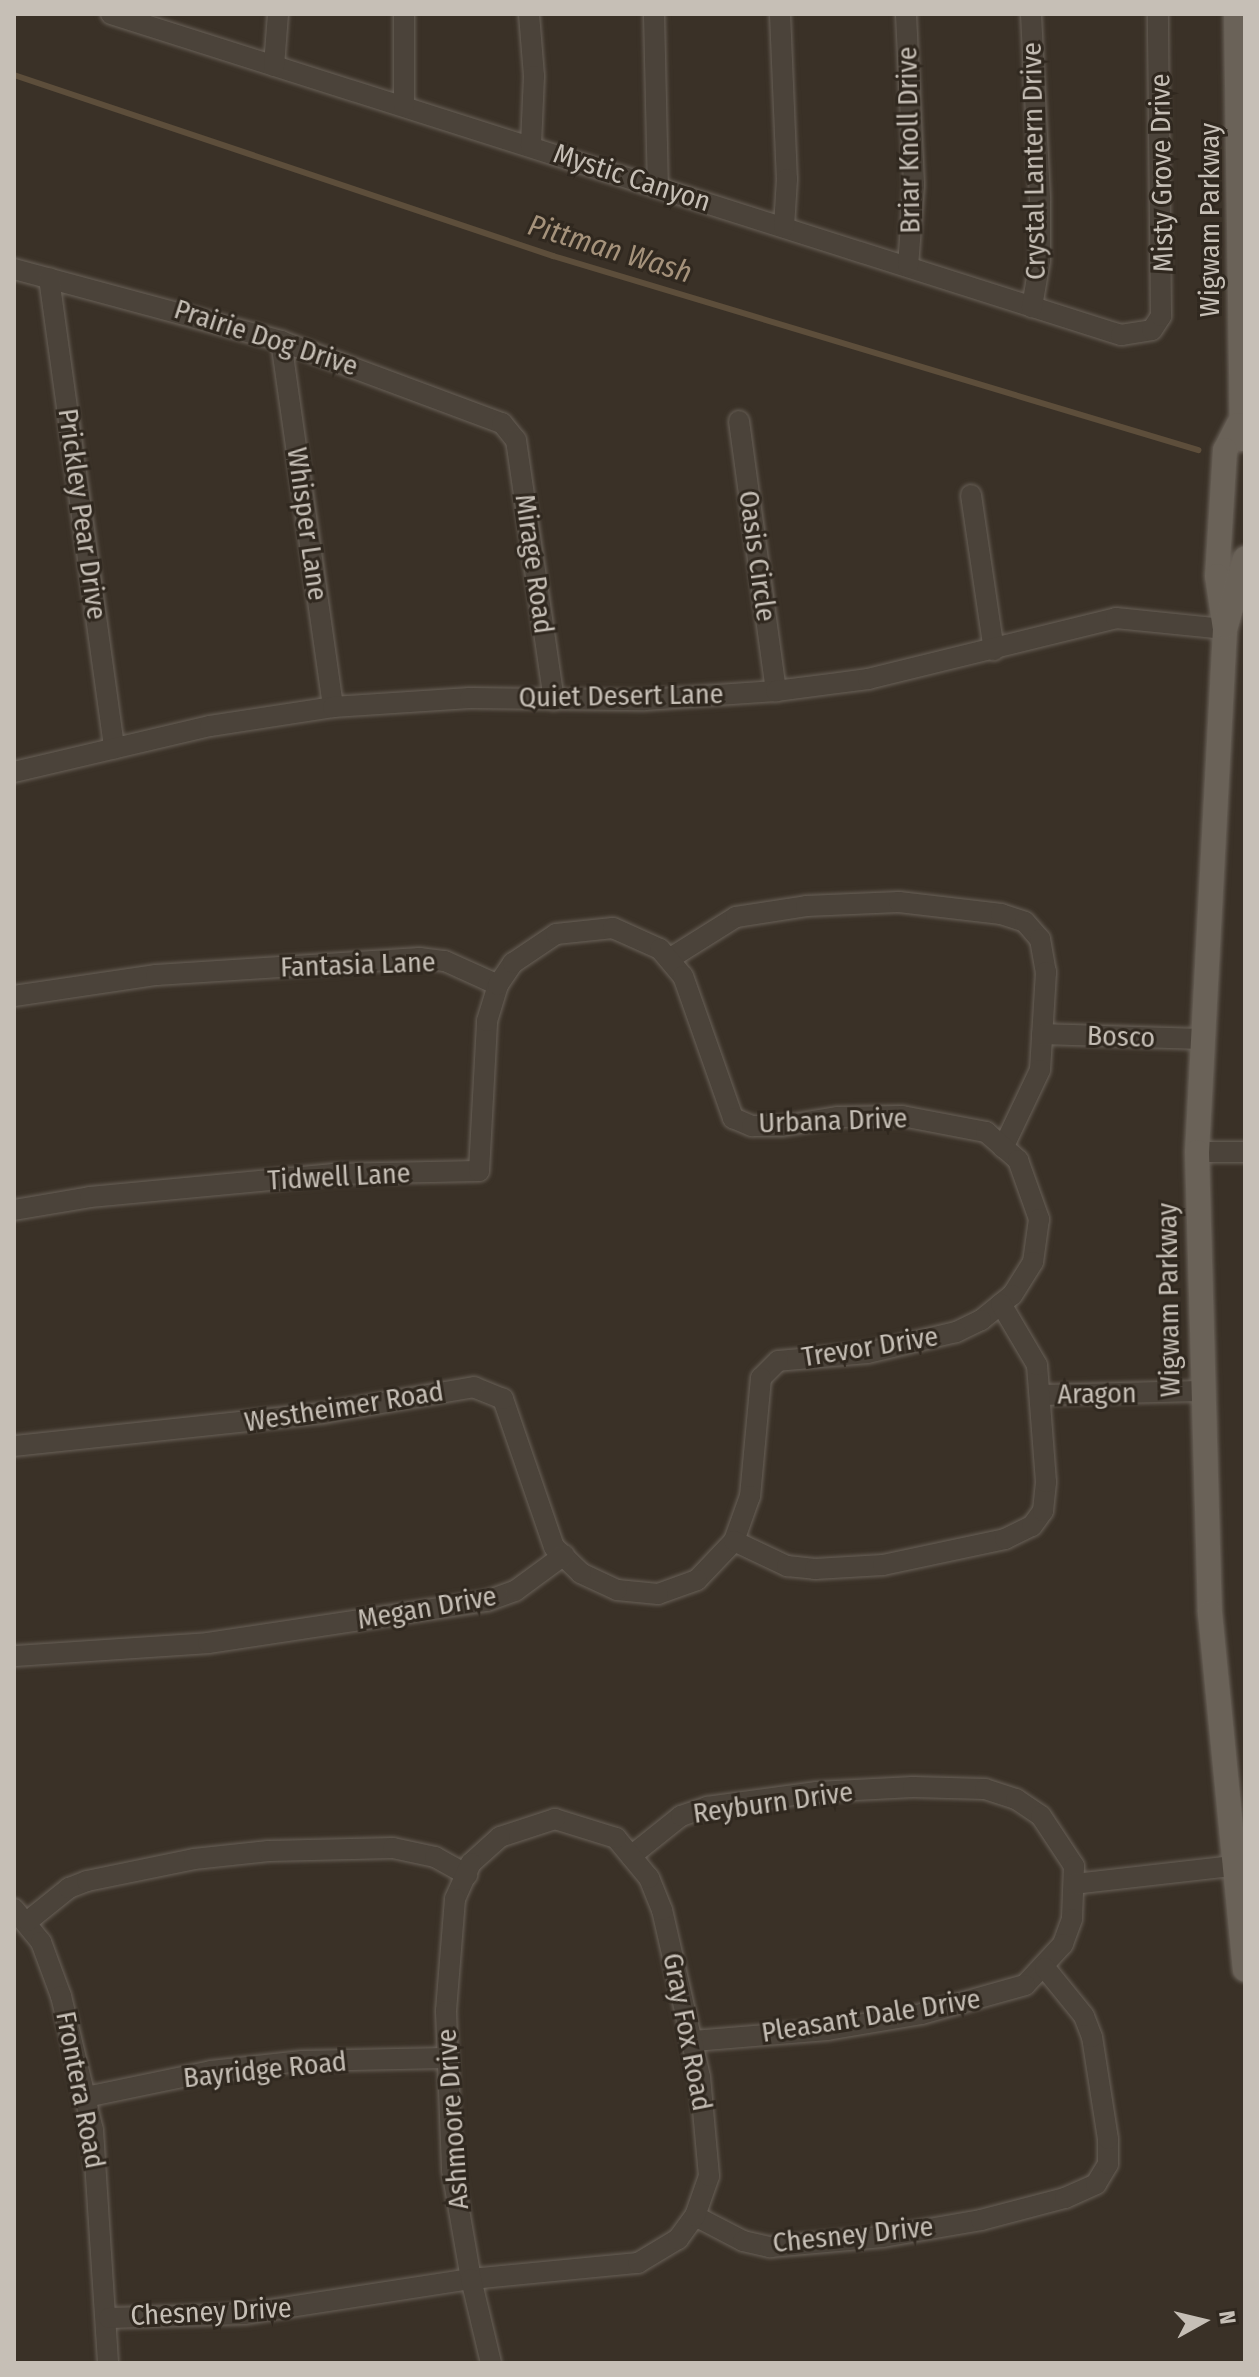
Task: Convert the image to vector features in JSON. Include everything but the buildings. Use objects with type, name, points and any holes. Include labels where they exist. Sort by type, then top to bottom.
[{"type":"main road","name":"Wigwam Parkway","points":[[1236,14],[1242,222],[1242,437],[1225,450],[1217,576],[1225,629],[1200,1039],[1197,1152],[1200,1391],[1210,1613],[1232,1866],[1245,1969]]},
{"type":"main road","name":"Wigwam Parkway","points":[[1225,629],[1245,559]]},
{"type":"street","name":"Mystic Canyon","points":[[111,14],[145,19],[274,66],[1121,335],[1152,330]]},
{"type":"street","points":[[274,66],[278,14]]},
{"type":"street","points":[[404,14],[404,106]]},
{"type":"street","points":[[529,14],[534,76],[531,146]]},
{"type":"street","points":[[654,14],[658,188]]},
{"type":"street","points":[[780,14],[787,167],[784,227]]},
{"type":"street","name":"Briar Knoll Drive","points":[[906,14],[914,185],[908,266]]},
{"type":"street","name":"Crystal Lantern Drive","points":[[1031,14],[1040,201],[1040,260],[1032,307]]},
{"type":"street","name":"Misty Grove Drive","points":[[1152,330],[1161,316],[1164,294],[1158,14]]},
{"type":"street","name":"Prairie Dog Drive","points":[[14,269],[281,341],[369,370],[502,423],[508,431]]},
{"type":"street","name":"Prickley Pear Drive","points":[[49,278],[114,749]]},
{"type":"street","name":"Whisper Lane","points":[[281,341],[333,707]]},
{"type":"street","name":"Oasis Circle","points":[[739,421],[776,691]]},
{"type":"street","name":"Mirage Road","points":[[508,431],[516,440],[554,700]]},
{"type":"street","points":[[971,495],[994,650]]},
{"type":"street","name":"Quiet Desert Lane","points":[[14,772],[210,726],[333,707],[470,698],[645,700],[776,691],[868,679],[1116,618],[1225,629]]},
{"type":"street","points":[[498,985],[533,946],[581,928],[613,928],[660,949],[669,959],[736,917],[806,906],[899,902],[1001,914],[1033,930],[1040,939],[1046,972],[1042,1034],[1033,1092],[1003,1148],[1025,1174],[1039,1219],[1033,1262],[1001,1304],[1037,1365],[1046,1482],[1043,1511],[1032,1526],[1005,1539],[883,1565],[815,1569],[787,1566],[734,1541],[697,1580],[658,1594],[617,1590],[581,1573],[564,1555]]},
{"type":"street","name":"Fantasia Lane","points":[[14,996],[156,975],[419,958],[445,961],[498,985]]},
{"type":"street","name":"Urbana Drive","points":[[669,959],[697,1004],[719,1088],[733,1118],[752,1126],[782,1126],[838,1117],[902,1116],[986,1132],[1003,1148]]},
{"type":"street","name":"Tidwell Lane","points":[[14,1210],[90,1197],[334,1174],[479,1171],[487,1021],[498,985]]},
{"type":"street","name":"Bosco","points":[[1042,1034],[1200,1039]]},
{"type":"street","points":[[1197,1152],[1245,1152]]},
{"type":"street","name":"Trevor Drive","points":[[734,1541],[750,1496],[754,1402],[761,1378],[778,1361],[867,1353],[956,1332],[1001,1304]]},
{"type":"street","name":"Westheimer Road","points":[[14,1446],[323,1413],[474,1387],[503,1399],[541,1518],[564,1555]]},
{"type":"street","name":"Aragon","points":[[1041,1395],[1200,1391]]},
{"type":"street","name":"Megan Drive","points":[[14,1656],[208,1643],[487,1601],[515,1591],[564,1555]]},
{"type":"street","name":"Reyburn Drive","points":[[631,1856],[681,1816],[707,1807],[817,1792],[985,1789],[1016,1799],[1041,1816],[1074,1866],[1074,1884]]},
{"type":"street","points":[[21,1915],[87,1881],[194,1859],[269,1851],[393,1848],[435,1857],[467,1875],[471,1863],[500,1837],[555,1819],[616,1838],[631,1856]]},
{"type":"street","name":"Gray Fox Road","points":[[631,1856],[649,1878],[662,1910],[693,2041],[709,2176],[695,2216]]},
{"type":"street","points":[[1074,1884],[1232,1866]]},
{"type":"street","name":"Ashmoore Drive","points":[[467,1875],[455,1899],[446,2058],[452,2170],[471,2279],[491,2363]]},
{"type":"street","name":"Pleasant Dale Drive","points":[[693,2041],[827,2030],[922,2014],[1002,1995],[1045,1968],[1072,1919],[1074,1884]]},
{"type":"street","name":"Frontera Road","points":[[21,1915],[61,1996],[86,2097],[109,2318],[108,2363]]},
{"type":"street","name":"Chesney Drive","points":[[109,2318],[244,2314],[471,2279],[638,2263],[678,2239],[695,2216],[743,2241],[770,2247],[883,2237],[981,2220],[1065,2198],[1096,2184],[1108,2164],[1108,2139],[1092,2037],[1084,2016],[1045,1968]]},
{"type":"street","name":"Bayridge Road","points":[[86,2097],[211,2071],[302,2061],[446,2058]]},
{"type":"waterway","name":"Pittman Wash","points":[[14,75],[553,256],[1198,450]]}]
